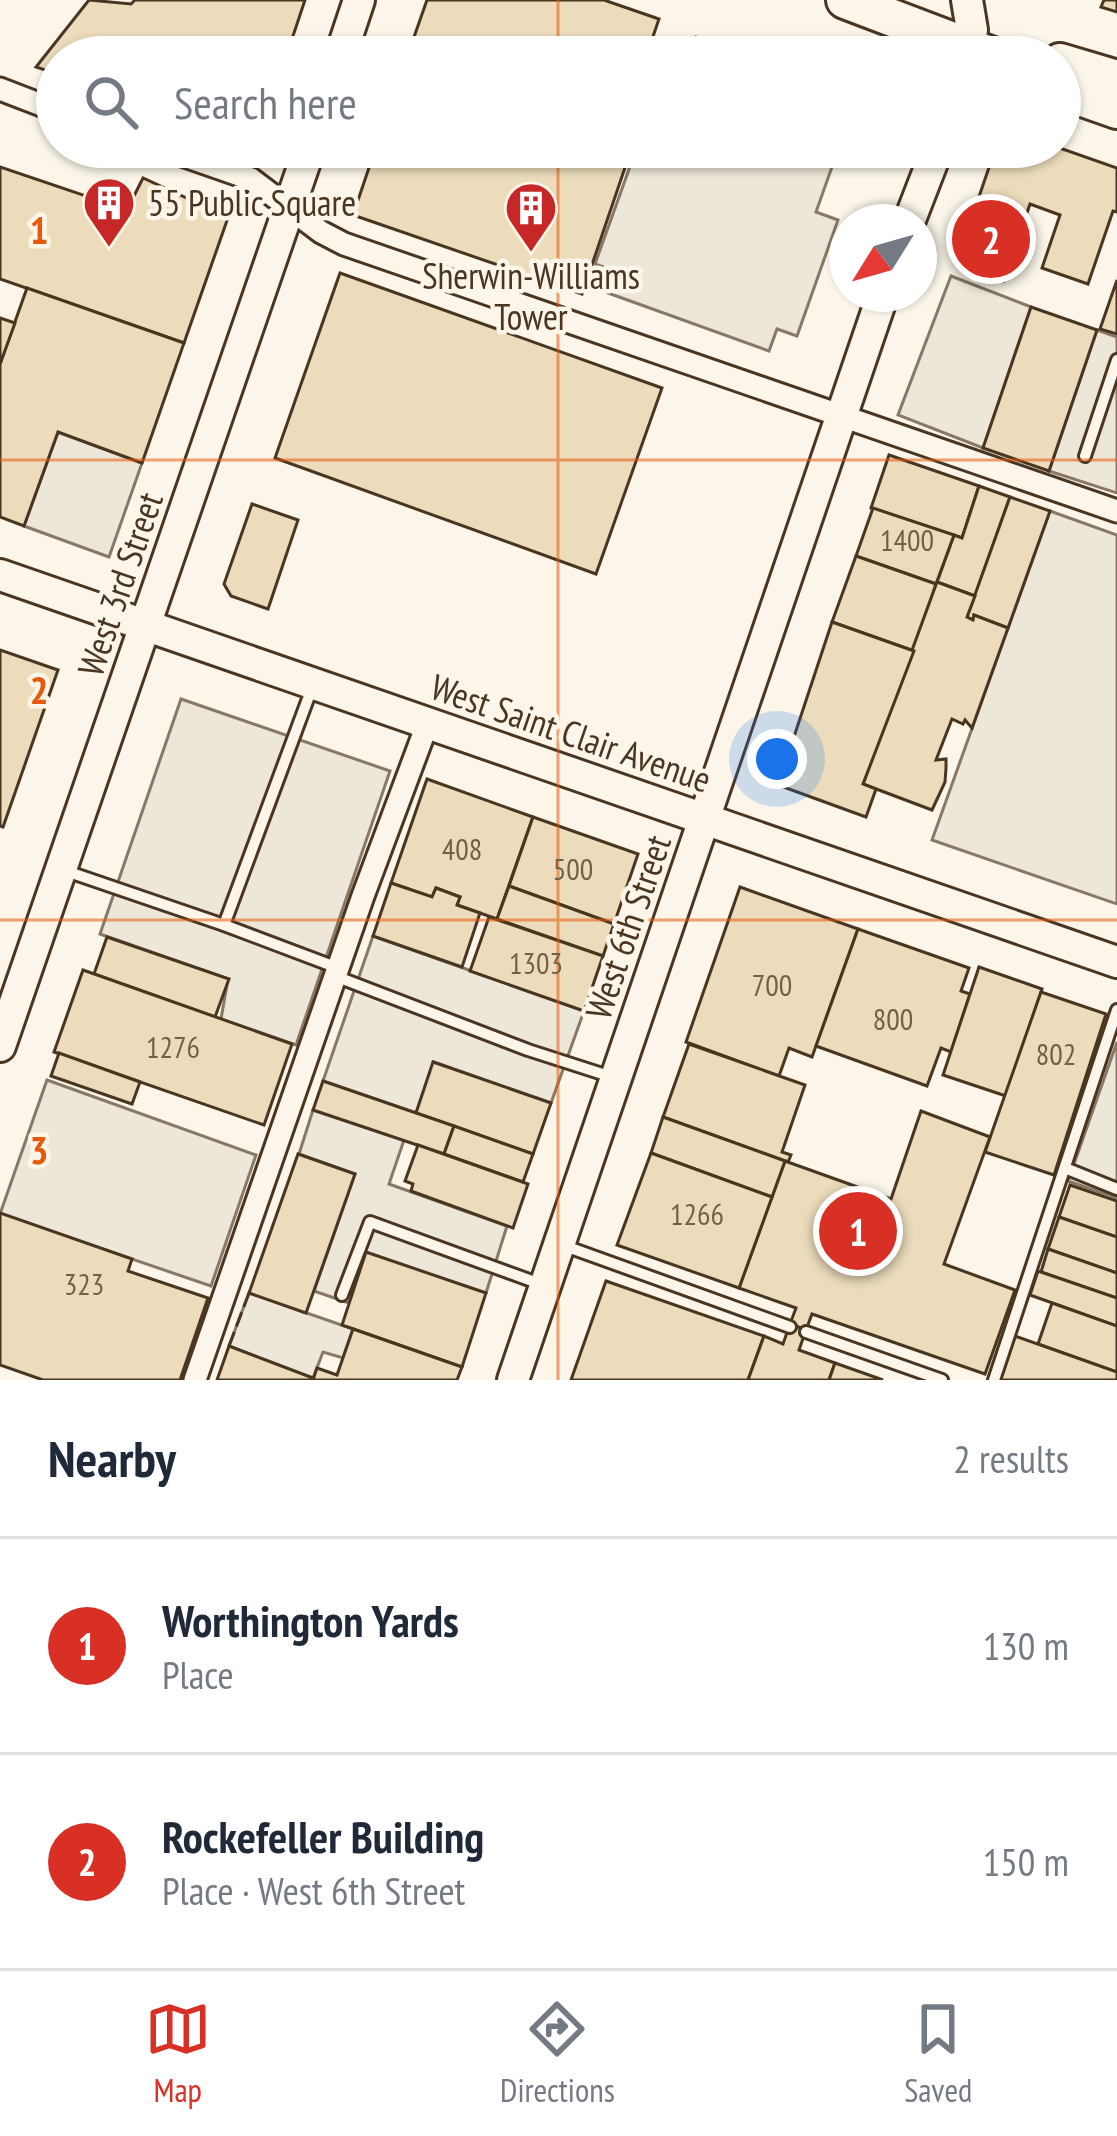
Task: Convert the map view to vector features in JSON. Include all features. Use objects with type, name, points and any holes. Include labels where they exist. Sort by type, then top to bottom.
[{"type":"main road","points":[[845,0],[933,36]]},
{"type":"main road","points":[[1081,68],[1117,79]]},
{"type":"main road","points":[[1081,97],[1117,110]]},
{"type":"street","points":[[347,36],[359,0]]},
{"type":"street","points":[[967,0],[973,36]]},
{"type":"street","points":[[0,89],[36,103]]},
{"type":"street","points":[[219,168],[251,179],[344,244],[1117,511]]},
{"type":"street","name":"West 3rd Street","points":[[0,1046],[303,168]]},
{"type":"street","points":[[916,204],[930,168]]},
{"type":"street","name":"West 6th Street","points":[[514,1380],[876,312]]},
{"type":"street","name":"West Saint Clair Avenue","points":[[0,575],[1117,962]]},
{"type":"street","points":[[195,1380],[427,725]]},
{"type":"lane","points":[[1085,456],[1117,360]]},
{"type":"lane","points":[[224,925],[313,685]]},
{"type":"lane","points":[[62,869],[224,925],[528,1049],[618,1078]]},
{"type":"lane","points":[[994,1380],[1117,1010]]},
{"type":"lane","points":[[1065,1168],[1117,1189]]},
{"type":"lane","points":[[342,1294],[370,1222],[547,1286]]},
{"type":"lane","points":[[562,1245],[790,1327]]},
{"type":"lane","points":[[806,1332],[942,1380]]},
{"type":"shaded area","points":[[629,168],[832,168],[816,212],[829,217],[829,245],[797,336],[777,329],[769,351],[608,293],[615,271],[595,264]]},
{"type":"shaded area","points":[[951,276],[1031,307],[983,448],[898,415]]},
{"type":"shaded area","points":[[1097,330],[1117,337],[1117,493],[1049,471]]},
{"type":"shaded area","points":[[58,432],[142,463],[109,557],[24,526]]},
{"type":"shaded area","points":[[1050,511],[1117,535],[1117,904],[932,840]]},
{"type":"shaded area","points":[[181,699],[390,771],[296,1045],[221,1019],[228,979],[100,934]]},
{"type":"shaded area","points":[[373,936],[584,1011],[551,1103],[434,1062],[416,1113],[323,1081]]},
{"type":"shaded area","points":[[1117,1042],[1117,1198],[1068,1181]]},
{"type":"shaded area","points":[[47,1080],[256,1155],[211,1286],[0,1214]]},
{"type":"shaded area","points":[[313,1110],[404,1140],[389,1184],[507,1226],[486,1293],[367,1253],[349,1303],[314,1291],[355,1174],[299,1154]]},
{"type":"shaded area","points":[[249,1293],[353,1329],[343,1358],[323,1352],[313,1378],[229,1346]]},
{"type":"building","points":[[89,0],[131,4],[135,0],[305,0],[293,36],[61,36]]},
{"type":"building","points":[[427,0],[604,0],[659,19],[653,36],[414,36]]},
{"type":"building","points":[[1104,0],[1117,0],[1117,12],[1101,7]]},
{"type":"building","points":[[1081,155],[1117,168],[1117,212],[1113,211],[1088,284],[1042,268],[1060,215],[1030,204],[1004,281],[956,264],[989,168],[1081,168]]},
{"type":"building","name":"55 Public Square","points":[[0,167],[127,210],[143,178],[202,205],[230,212],[184,343],[0,279]]},
{"type":"building","name":"Sherwin-Williams Tower","points":[[369,168],[625,168],[582,294],[353,215]]},
{"type":"building","points":[[340,273],[662,388],[596,574],[275,458]]},
{"type":"building","points":[[1117,280],[1117,334],[1100,329]]},
{"type":"building","points":[[27,288],[184,343],[142,463],[58,432],[24,526],[0,517],[0,364]]},
{"type":"building","points":[[1031,307],[1097,330],[1049,471],[983,448]]},
{"type":"building","points":[[0,318],[15,323],[0,364]]},
{"type":"building","points":[[889,455],[979,486],[962,538],[871,508]]},
{"type":"building","points":[[979,486],[1010,497],[975,596],[937,582],[954,535],[962,538]]},
{"type":"building","points":[[1010,497],[1050,511],[1008,628],[974,615],[973,620],[967,617]]},
{"type":"building","points":[[252,504],[298,520],[268,609],[231,596],[224,584]]},
{"type":"building","points":[[873,508],[954,535],[936,584],[856,556]]},
{"type":"building","points":[[856,556],[936,584],[914,651],[832,622]]},
{"type":"building","points":[[937,582],[975,596],[967,617],[973,620],[974,615],[1008,628],[972,728],[965,720],[963,724],[952,719],[936,760],[946,759],[945,782],[932,810],[863,784]]},
{"type":"building","points":[[832,622],[914,651],[863,784],[876,789],[866,817],[778,785]]},
{"type":"building","points":[[0,650],[58,670],[3,827],[0,826]]},
{"type":"building","points":[[427,779],[533,817],[497,919],[457,905],[460,897],[436,888],[432,897],[391,883]]},
{"type":"building","points":[[533,817],[638,854],[614,924],[509,886]]},
{"type":"building","points":[[391,883],[432,897],[436,888],[460,897],[457,905],[480,913],[462,967],[373,936]]},
{"type":"building","points":[[509,886],[614,924],[603,956],[497,919]]},
{"type":"building","points":[[740,887],[858,929],[812,1057],[789,1048],[779,1076],[686,1042]]},
{"type":"building","points":[[489,917],[603,956],[584,1011],[470,971]]},
{"type":"building","points":[[858,929],[969,968],[961,991],[970,994],[951,1052],[941,1048],[927,1086],[816,1046]]},
{"type":"building","points":[[107,937],[229,979],[215,1017],[94,974]]},
{"type":"building","points":[[979,967],[1042,989],[1006,1096],[943,1075]]},
{"type":"building","points":[[83,970],[292,1044],[264,1125],[54,1052]]},
{"type":"building","points":[[1041,992],[1106,1014],[1054,1175],[985,1152]]},
{"type":"building","points":[[689,1044],[805,1085],[782,1152],[791,1155],[788,1162],[663,1117]]},
{"type":"building","points":[[59,1053],[140,1082],[132,1104],[51,1076]]},
{"type":"building","points":[[433,1062],[551,1103],[533,1154],[416,1113]]},
{"type":"building","points":[[323,1081],[454,1126],[444,1154],[313,1110]]},
{"type":"building","points":[[921,1111],[990,1137],[944,1264],[1015,1290],[985,1374],[812,1314],[806,1330],[790,1324],[796,1308],[739,1288],[785,1161],[891,1199]]},
{"type":"building","points":[[663,1117],[785,1161],[772,1197],[651,1153]]},
{"type":"building","points":[[454,1126],[533,1154],[523,1182],[444,1154]]},
{"type":"building","points":[[418,1145],[528,1184],[513,1228],[411,1191],[413,1184],[405,1181]]},
{"type":"building","points":[[651,1153],[772,1197],[739,1288],[617,1245]]},
{"type":"building","points":[[298,1154],[355,1174],[306,1313],[249,1293]]},
{"type":"building","points":[[1070,1185],[1117,1201],[1117,1237],[1059,1217]]},
{"type":"building","points":[[0,1213],[132,1259],[128,1271],[208,1298],[180,1380],[43,1380],[0,1365]]},
{"type":"building","points":[[1059,1217],[1117,1237],[1117,1273],[1048,1249]]},
{"type":"building","points":[[1048,1249],[1117,1273],[1117,1298],[1041,1272]]},
{"type":"building","points":[[366,1252],[486,1293],[462,1367],[342,1325]]},
{"type":"building","points":[[1038,1271],[1117,1298],[1117,1326],[1030,1295]]},
{"type":"building","points":[[606,1281],[764,1336],[748,1380],[571,1380]]},
{"type":"building","points":[[1052,1303],[1117,1326],[1117,1372],[1038,1344]]},
{"type":"building","points":[[790,1324],[806,1330],[799,1350],[835,1363],[829,1380],[748,1380],[764,1336],[783,1344]]},
{"type":"building","points":[[353,1329],[462,1367],[457,1380],[313,1380],[317,1368],[337,1375]]},
{"type":"building","points":[[1015,1336],[1117,1372],[1117,1380],[999,1380]]},
{"type":"building","points":[[229,1346],[313,1378],[313,1380],[217,1380]]},
{"type":"building","points":[[835,1363],[883,1380],[829,1380]]},
{"type":"fence","points":[[229,1346],[249,1293]]},
{"type":"place","name":"Rockefeller Building","points":[[991,239]]},
{"type":"place","name":"55 Public Square","points":[[109,249]]},
{"type":"place","name":"Sherwin-Williams Tower","points":[[531,254]]},
{"type":"place","name":"Worthington Yards","points":[[858,1231]]}]
